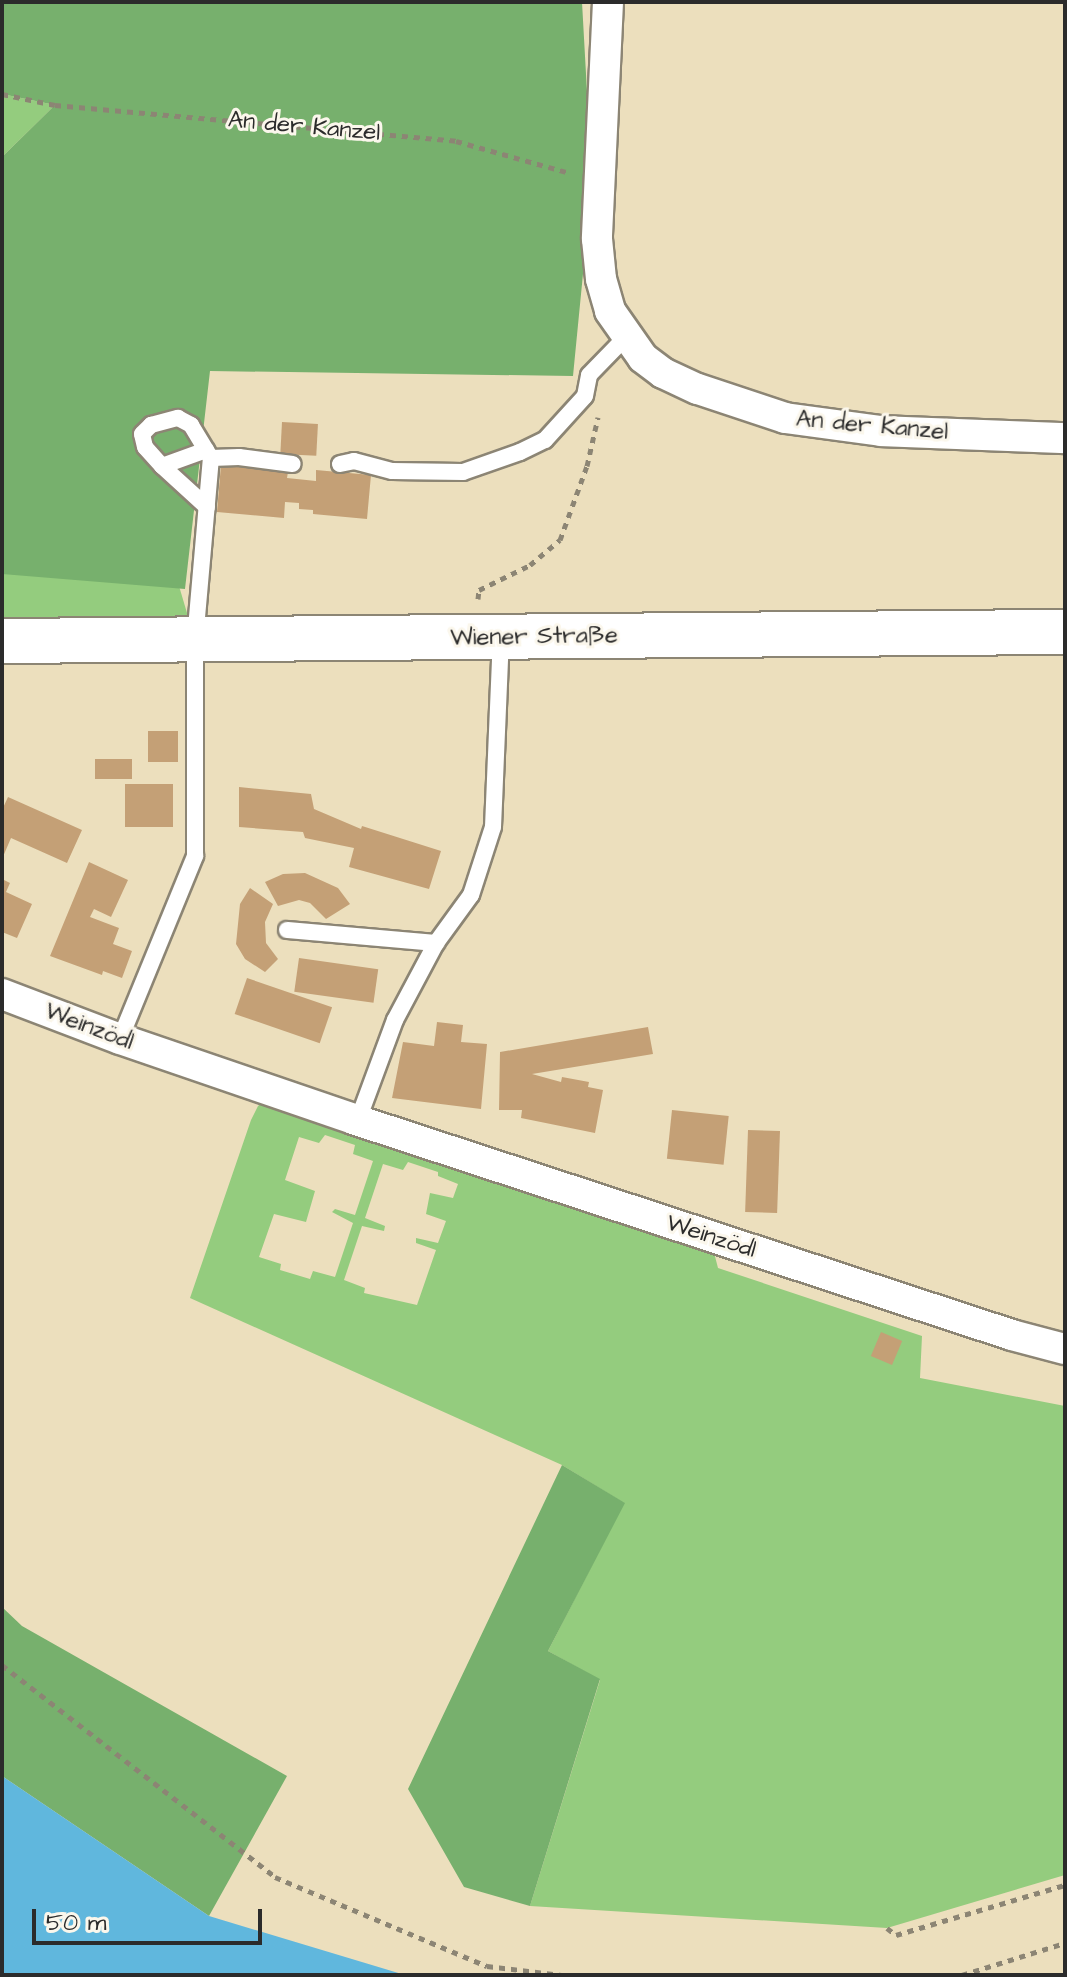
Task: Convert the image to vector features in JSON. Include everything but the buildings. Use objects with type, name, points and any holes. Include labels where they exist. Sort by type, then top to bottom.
[{"type":"main road","name":"Wiener Straße","points":[[2,641],[195,640],[489,622],[1065,632]]},
{"type":"street","name":"An der Kanzel","points":[[608,2],[597,239],[601,279],[610,311],[643,358],[663,373],[738,405],[785,418],[881,431],[1065,438]]},
{"type":"street","name":"Weinzödl","points":[[2,994],[120,1039],[358,1120],[981,1326],[1065,1349]]},
{"type":"lane","points":[[340,464],[354,461],[403,472],[463,472],[520,452],[545,440],[585,396],[589,375],[626,337]]},
{"type":"lane","points":[[120,1039],[195,856],[195,640],[207,507],[208,454],[191,425],[178,418],[164,419],[151,425],[142,434],[145,447],[207,507]]},
{"type":"lane","points":[[162,466],[208,454],[293,464]]},
{"type":"lane","points":[[358,1120],[395,1020],[436,943],[471,895],[493,827],[489,622]]},
{"type":"lane","points":[[287,930],[436,943]]},
{"type":"path","name":"An der Kanzel","points":[[2,94],[55,105],[456,141],[602,180]]},
{"type":"path","points":[[489,622],[479,590],[530,565],[560,540],[587,466],[599,411]]},
{"type":"path","points":[[2,1665],[275,1877],[487,1966],[563,1975]]},
{"type":"path","points":[[887,1928],[896,1935],[1065,1885]]},
{"type":"path","points":[[962,1975],[1065,1943]]},
{"type":"green space","points":[[2,2],[582,2],[592,182],[573,376],[210,371],[185,589],[2,574],[2,157],[55,105],[2,94]]},
{"type":"green space","points":[[2,94],[55,105],[2,157]]},
{"type":"green space","points":[[2,572],[179,586],[195,640],[2,641]]},
{"type":"green space","points":[[275,1092],[710,1237],[718,1268],[922,1336],[920,1378],[1065,1406],[1065,1875],[887,1928],[530,1906],[600,1680],[548,1651],[624,1503],[562,1465],[190,1298],[258,1106]],"holes":[[[325,1135],[355,1145],[353,1154],[373,1161],[355,1215],[335,1209],[332,1212],[353,1223],[335,1277],[313,1271],[310,1279],[280,1270],[281,1264],[259,1257],[274,1214],[306,1222],[315,1191],[285,1180],[299,1137],[319,1143]],[[408,1162],[438,1172],[438,1176],[458,1184],[453,1198],[430,1193],[426,1214],[446,1221],[438,1243],[416,1238],[416,1243],[436,1250],[417,1305],[364,1293],[365,1288],[344,1280],[362,1226],[384,1231],[385,1226],[365,1218],[383,1164],[403,1170]]]},
{"type":"green space","points":[[562,1465],[625,1503],[548,1651],[600,1679],[530,1906],[464,1887],[408,1789]]},
{"type":"green space","points":[[2,1607],[22,1626],[287,1776],[209,1916],[2,1776]]},
{"type":"water","points":[[2,1776],[209,1916],[405,1975],[2,1975]]}]
